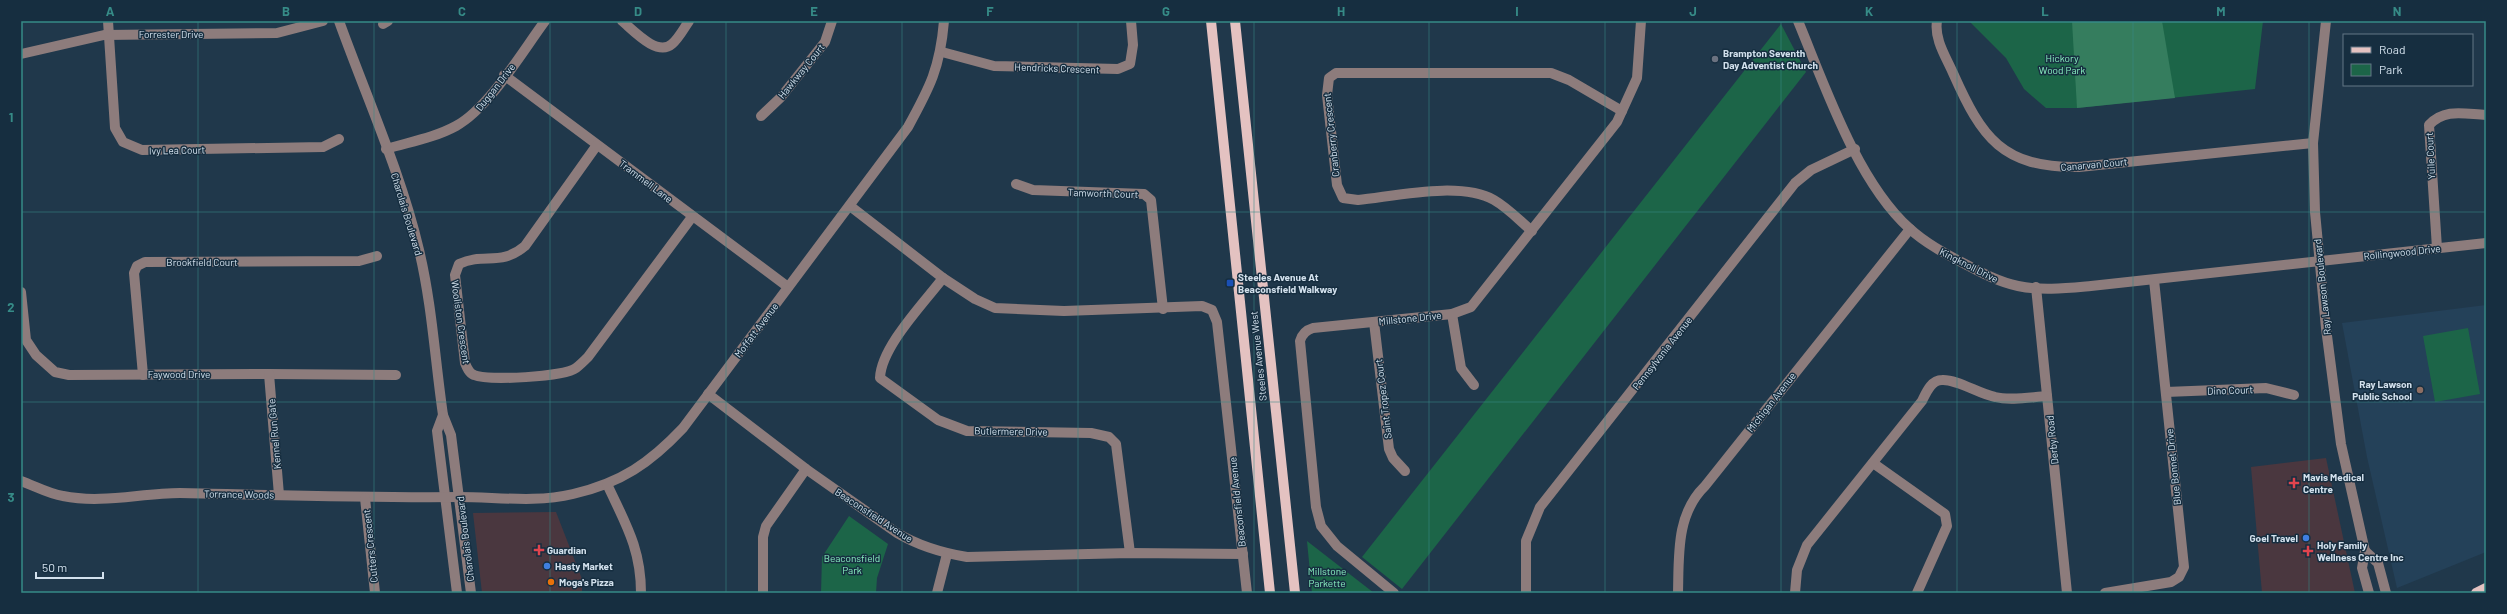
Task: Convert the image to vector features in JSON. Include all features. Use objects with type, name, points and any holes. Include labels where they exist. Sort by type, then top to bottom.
[{"type":"main road","name":"Steeles Avenue West","points":[[1211,21],[1270,593]]},
{"type":"main road","name":"Steeles Avenue West","points":[[1235,21],[1295,593]]},
{"type":"main road","points":[[2476,593],[2486,588]]},
{"type":"street","name":"Ivy Lea Court","points":[[108,21],[115,128],[123,142],[142,150],[323,147],[340,139]]},
{"type":"street","name":"Forrester Drive","points":[[21,54],[110,35],[276,33],[323,21]]},
{"type":"street","name":"Charolais Boulevard","points":[[339,21],[386,149],[419,249],[425,281],[443,415],[451,434],[471,593]]},
{"type":"street","name":"Duggan Drive","points":[[386,149],[432,136],[456,126],[475,113],[545,21]]},
{"type":"street","points":[[622,21],[654,46],[664,48],[672,44],[689,21]]},
{"type":"street","name":"Hawkway Court","points":[[761,116],[781,97],[825,42],[832,21]]},
{"type":"street","name":"Moffatt Avenue","points":[[460,497],[542,499],[572,494],[607,484],[629,473],[658,455],[683,428],[908,127],[933,82],[942,52],[944,21]]},
{"type":"street","name":"Hendricks Crescent","points":[[942,52],[994,66],[1118,69],[1130,64],[1133,45],[1131,21]]},
{"type":"street","name":"Millstone Drive","points":[[1394,593],[1337,546],[1321,526],[1316,507],[1300,341],[1309,329],[1452,314],[1471,307],[1604,140],[1622,111],[1637,78],[1641,21]]},
{"type":"street","name":"Kingknoll Drive","points":[[1798,21],[1837,116],[1884,201],[1910,229],[1929,244],[1985,274],[2020,286],[2036,288],[2091,286],[2318,261]]},
{"type":"street","name":"Canarvan Court","points":[[1937,21],[1938,40],[1970,112],[1988,136],[2004,150],[2027,162],[2051,167],[2078,167],[2313,143]]},
{"type":"street","name":"Ray Lawson Boulevard","points":[[2326,21],[2313,143],[2318,261],[2341,444],[2365,551],[2362,568],[2370,593]]},
{"type":"street","name":"Cranberry Crescent","points":[[1532,231],[1500,204],[1475,192],[1454,190],[1358,200],[1343,198],[1337,185],[1326,95],[1329,78],[1336,73],[1551,73],[1569,80],[1622,111]]},
{"type":"street","name":"Trammell Lane","points":[[504,75],[692,217],[788,287]]},
{"type":"street","name":"Yuile Court","points":[[2437,248],[2429,125],[2437,116],[2449,113],[2486,115]]},
{"type":"street","name":"Wooliston Crescent","points":[[598,145],[525,246],[514,255],[499,259],[470,259],[460,264],[455,275],[465,363],[469,371],[475,376],[520,377],[558,375],[576,369],[588,357],[692,217]]},
{"type":"street","name":"Pennsylvania Avenue","points":[[1526,593],[1526,541],[1540,507],[1795,182],[1811,170],[1854,149]]},
{"type":"street","name":"Tamworth Court","points":[[1016,184],[1033,190],[1144,194],[1151,200],[1163,309]]},
{"type":"street","name":"Beaconsfield Avenue","points":[[708,394],[806,469],[897,533],[910,541],[947,554],[967,557],[1130,553],[1243,554],[1215,314],[1202,306],[1163,309],[1064,311],[995,308],[975,299],[943,278],[850,206]]},
{"type":"street","name":"Michigan Avenue","points":[[1678,593],[1682,529],[1685,515],[1695,496],[1705,486],[1910,229]]},
{"type":"street","name":"Rollingwood Drive","points":[[2318,261],[2486,243]]},
{"type":"street","name":"Brookfield Court","points":[[144,374],[134,273],[138,266],[145,262],[359,261],[377,256]]},
{"type":"street","name":"Butlermere Drive","points":[[943,278],[894,342],[880,366],[880,378],[938,420],[967,431],[1091,433],[1109,437],[1116,444],[1130,553]]},
{"type":"street","name":"Blue Bonnet Drive","points":[[2105,593],[2172,582],[2179,577],[2184,567],[2154,280]]},
{"type":"street","name":"Derby Road","points":[[2036,288],[2067,593]]},
{"type":"street","name":"Faywood Drive","points":[[21,292],[26,340],[36,355],[55,372],[69,375],[396,375]]},
{"type":"street","points":[[1452,314],[1461,368],[1474,385]]},
{"type":"street","name":"Saint Tropez Court","points":[[1374,322],[1386,436],[1393,458],[1405,471]]},
{"type":"street","name":"Kennel Run Gate","points":[[269,374],[279,495]]},
{"type":"street","points":[[1795,593],[1797,570],[1806,545],[1922,401],[1933,383],[1941,380],[1996,398],[2047,396]]},
{"type":"street","name":"Dino Court","points":[[2166,392],[2266,388],[2294,395]]},
{"type":"street","name":"Charolais Boulevard","points":[[443,415],[437,431],[457,593]]},
{"type":"street","points":[[1873,463],[1945,514],[1947,526],[1917,593]]},
{"type":"street","points":[[762,593],[763,537],[766,526],[806,469]]},
{"type":"street","name":"Torrance Woods","points":[[21,481],[62,496],[93,499],[167,493],[365,498],[460,497]]},
{"type":"street","points":[[607,484],[635,544],[641,569],[641,593]]},
{"type":"street","name":"Cutters Crescent","points":[[365,498],[375,593]]},
{"type":"street","points":[[2365,551],[2378,563],[2386,593]]},
{"type":"street","points":[[937,593],[947,554]]},
{"type":"street","points":[[1243,554],[1247,593]]},
{"type":"shaded area","name":"Ray Lawson Public School","points":[[2486,305],[2486,552],[2397,588],[2367,457],[2342,323]]},
{"type":"shaded area","points":[[2326,458],[2355,593],[2262,593],[2251,467]]},
{"type":"shaded area","points":[[556,512],[582,579],[582,593],[482,593],[473,513]]},
{"type":"green space","name":"Hickory Wood Park","points":[[1969,21],[2263,21],[2255,89],[2077,108],[2046,108],[2024,89],[2006,58]]},
{"type":"green space","points":[[2072,21],[2162,21],[2175,98],[2077,108]]},
{"type":"green space","points":[[1781,24],[1806,72],[1402,589],[1362,557]]},
{"type":"green space","points":[[2468,328],[2480,394],[2435,402],[2423,336]]},
{"type":"green space","name":"Beaconsfield Park","points":[[849,516],[888,544],[877,578],[876,593],[821,593],[822,557]]},
{"type":"green space","name":"Millstone Parkette","points":[[1307,541],[1374,593],[1312,593]]},
{"type":"place","name":"Brampton Seventh Day Adventist Church","points":[[1715,59]]},
{"type":"place","name":"Steeles Avenue At Beaconsfield Walkway","points":[[1230,283]]},
{"type":"place","name":"Ray Lawson Public School","points":[[2420,390]]},
{"type":"place","name":"Mavis Medical Centre","points":[[2294,483]]},
{"type":"place","name":"Goel Travel","points":[[2306,538]]},
{"type":"place","name":"Guardian","points":[[539,550]]},
{"type":"place","name":"Holy Family Wellness Centre Inc","points":[[2308,551]]},
{"type":"place","name":"Hasty Market","points":[[547,566]]},
{"type":"place","name":"Moga's Pizza","points":[[551,582]]}]
